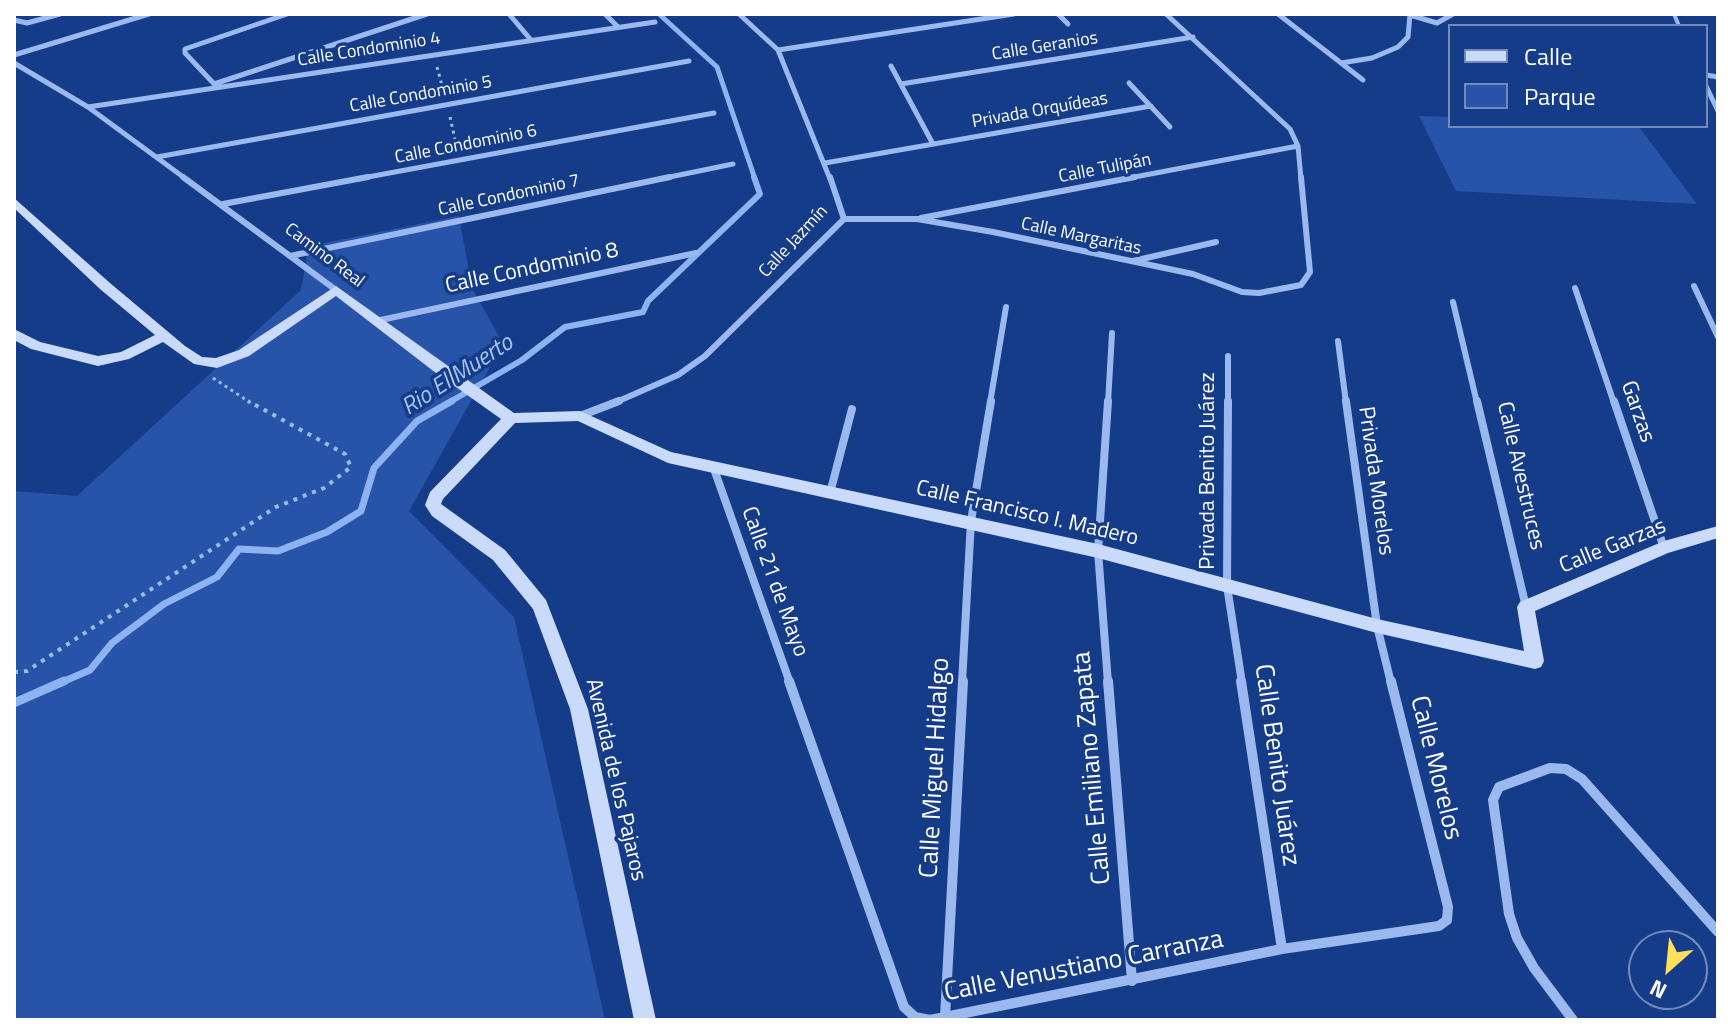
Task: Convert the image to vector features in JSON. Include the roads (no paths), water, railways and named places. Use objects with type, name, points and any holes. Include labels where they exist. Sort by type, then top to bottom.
[{"type":"main road","points":[[14,202],[21,217],[164,336],[199,361],[217,363],[244,353],[336,290]]},
{"type":"main road","name":"Camino Real","points":[[336,290],[437,367],[507,414]]},
{"type":"main road","points":[[14,334],[36,346],[98,361],[124,356],[164,336]]},
{"type":"main road","points":[[14,349],[36,346]]},
{"type":"main road","name":"Calle Francisco I. Madero","points":[[507,414],[580,416],[668,457],[714,469],[971,521],[1098,551],[1377,626],[1535,661]]},
{"type":"main road","name":"Avenida de los Pajaros","points":[[507,414],[436,496],[433,505],[438,512],[499,555],[540,605],[579,709],[645,1020]]},
{"type":"main road","name":"Calle Garzas","points":[[1526,607],[1664,548],[1718,532]]},
{"type":"main road","name":"Calle Avestruces","points":[[1526,607],[1535,661]]},
{"type":"street","points":[[14,20],[27,23],[60,14]]},
{"type":"street","points":[[14,55],[149,14]]},
{"type":"street","points":[[287,14],[185,49],[185,53],[216,86],[427,14]]},
{"type":"street","points":[[509,14],[531,40]]},
{"type":"street","points":[[605,14],[618,27]]},
{"type":"street","name":"Calle Jazmín","points":[[580,416],[659,384],[705,356],[844,219],[825,163],[778,50],[739,14]]},
{"type":"street","points":[[778,50],[1014,14]]},
{"type":"street","points":[[1058,14],[1068,24]]},
{"type":"street","points":[[1166,14],[1290,129],[1298,146]]},
{"type":"street","points":[[1278,14],[1363,80]]},
{"type":"street","points":[[1341,63],[1372,58],[1398,47],[1408,37],[1410,15],[1437,23],[1453,14]]},
{"type":"street","name":"Calle Condominio 4","points":[[88,107],[655,22]]},
{"type":"street","name":"Calle Geranios","points":[[901,84],[1193,37]]},
{"type":"street","name":"Calle Condominio 5","points":[[157,157],[689,61]]},
{"type":"street","name":"Camino Real","points":[[14,63],[88,107],[336,290]]},
{"type":"street","points":[[891,66],[933,144]]},
{"type":"street","name":"Privada Orquídeas","points":[[1129,83],[1170,127]]},
{"type":"street","points":[[1708,90],[1718,111]]},
{"type":"street","name":"Privada Orquídeas","points":[[825,163],[1151,106]]},
{"type":"street","name":"Calle Condominio 6","points":[[223,204],[714,113]]},
{"type":"street","name":"Calle Tulipán","points":[[917,219],[1298,146]]},
{"type":"street","name":"Calle Margaritas","points":[[844,219],[917,219],[993,232],[1193,274],[1242,292],[1259,293],[1301,285],[1310,272],[1298,146]]},
{"type":"street","name":"Calle Condominio 7","points":[[290,256],[733,164]]},
{"type":"street","points":[[1128,262],[1216,242]]},
{"type":"street","name":"Calle Condominio 8","points":[[376,321],[696,253]]},
{"type":"street","points":[[1694,286],[1718,337]]},
{"type":"street","name":"Garzas","points":[[1575,288],[1664,548]]},
{"type":"street","name":"Calle Avestruces","points":[[1453,302],[1526,607]]},
{"type":"street","name":"Calle Miguel Hidalgo","points":[[945,1017],[971,521],[1006,307]]},
{"type":"street","name":"Calle Emiliano Zapata","points":[[1112,333],[1098,551],[1132,981]]},
{"type":"street","name":"Privada Morelos","points":[[1338,341],[1377,626]]},
{"type":"street","name":"Privada Benito Juárez","points":[[1227,586],[1228,356]]},
{"type":"street","points":[[830,493],[852,409]]},
{"type":"street","name":"Calle 21 de Mayo","points":[[714,469],[799,707]]},
{"type":"street","name":"Calle Benito Juárez","points":[[1227,586],[1282,949]]},
{"type":"street","name":"Calle Morelos","points":[[1377,626],[1448,907],[1447,920]]},
{"type":"street","name":"Calle Venustiano Carranza","points":[[799,707],[904,1007],[915,1017],[930,1020],[1282,949],[1439,926],[1447,920]]},
{"type":"street","points":[[1573,1020],[1534,968],[1517,938],[1509,914],[1493,800],[1499,787],[1550,768],[1566,769],[1574,774],[1718,932]]},
{"type":"waterway","name":"Rio El Muerto","points":[[659,14],[717,67],[755,179]]},
{"type":"waterway","name":"Rio El Muerto","points":[[448,403],[522,360],[565,327],[643,312],[648,301],[760,194],[754,177]]},
{"type":"waterway","name":"Rio El Muerto","points":[[60,683],[90,670],[112,643],[164,604],[217,577],[239,549],[278,551],[327,532],[361,511],[374,468],[417,421],[452,401]]},
{"type":"waterway","name":"Rio El Muerto","points":[[14,703],[64,681]]}]
